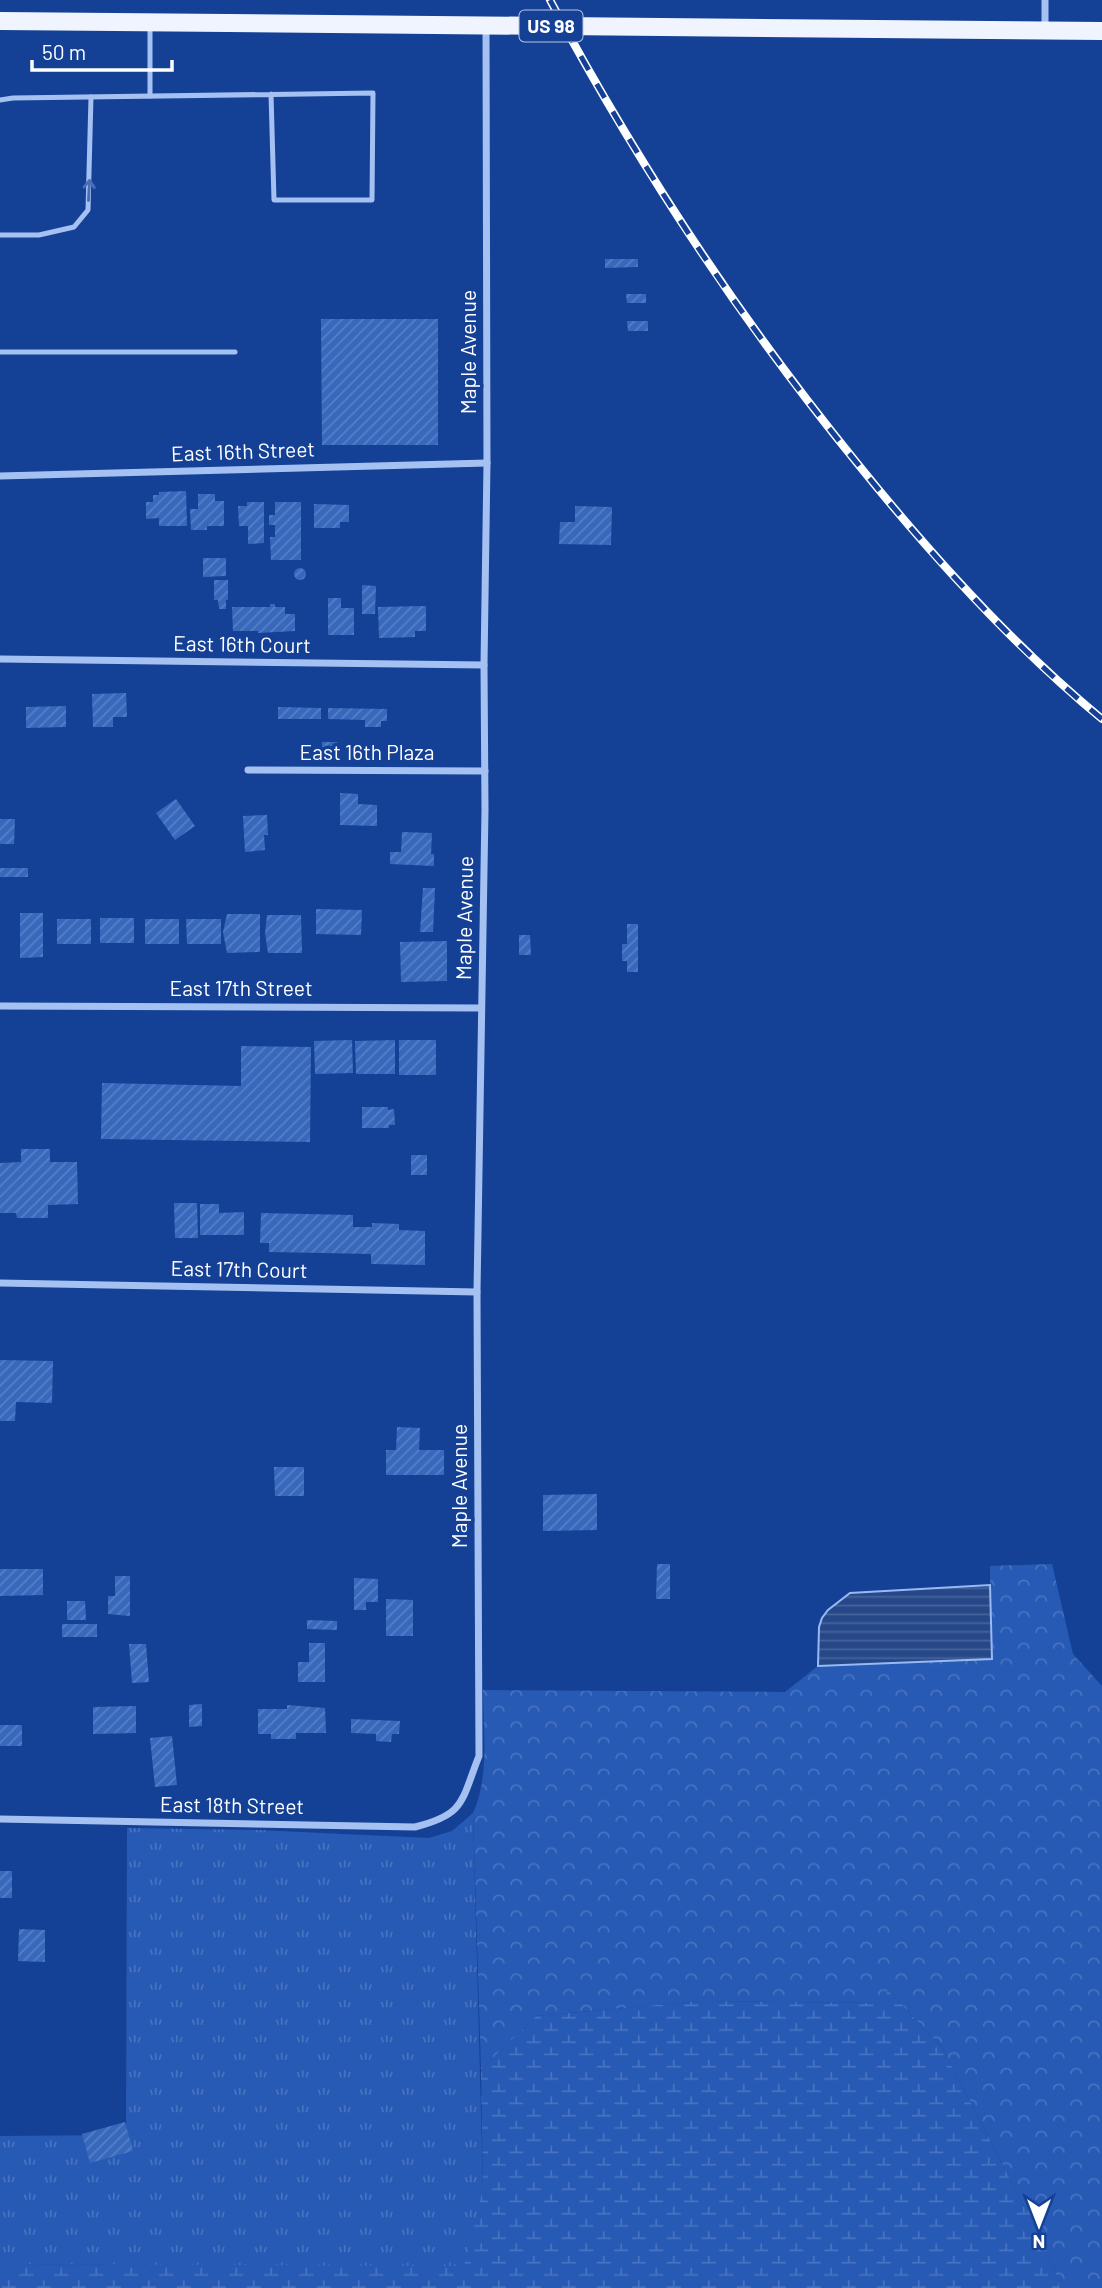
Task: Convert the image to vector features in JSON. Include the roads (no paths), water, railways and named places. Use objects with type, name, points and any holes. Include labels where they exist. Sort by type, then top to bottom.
[{"type":"main road","name":"US 98","points":[[0,21],[1102,31]]},
{"type":"street","points":[[1045,0],[1045,30]]},
{"type":"street","name":"Maple Avenue","points":[[458,1808],[479,1756],[477,1292],[485,771],[486,25]]},
{"type":"street","name":"East 16th Street","points":[[0,476],[487,463]]},
{"type":"street","name":"East 16th Court","points":[[0,659],[484,664]]},
{"type":"street","name":"East 16th Plaza","points":[[248,769],[485,771]]},
{"type":"street","name":"East 17th Street","points":[[0,1006],[481,1008]]},
{"type":"street","name":"East 17th Court","points":[[0,1283],[477,1292]]},
{"type":"street","name":"East 18th Street","points":[[0,1819],[415,1827],[440,1821],[458,1808]]},
{"type":"lane","points":[[150,22],[150,96]]},
{"type":"lane","points":[[0,100],[91,97],[271,94],[373,93],[372,200],[274,200],[271,94]]},
{"type":"lane","points":[[0,235],[39,235],[74,227],[88,210],[91,97]]},
{"type":"lane","points":[[0,352],[235,352]]},
{"type":"railway","points":[[550,0],[619,122],[692,239],[813,408],[943,565],[1036,660],[1102,719]]}]
